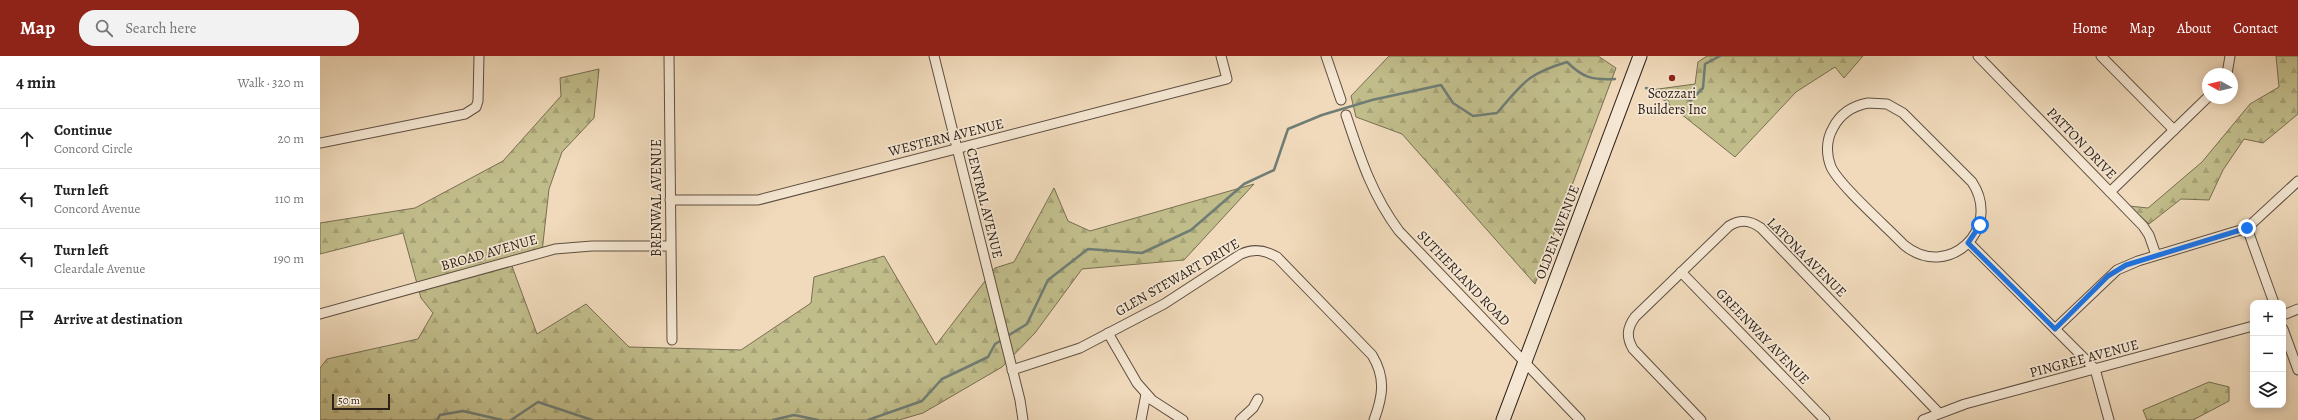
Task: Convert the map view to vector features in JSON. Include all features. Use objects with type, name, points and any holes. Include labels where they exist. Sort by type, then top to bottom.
[{"type":"main road","name":"OLDEN AVENUE","points":[[1503,420],[1640,56]]},
{"type":"street","points":[[320,143],[465,114],[476,107],[479,98],[479,56]]},
{"type":"street","name":"BRENWAL AVENUE","points":[[669,56],[672,340]]},
{"type":"street","name":"CENTRAL AVENUE","points":[[934,56],[1004,337],[1023,420]]},
{"type":"street","name":"WESTERN AVENUE","points":[[670,200],[758,200],[1227,79],[1220,56]]},
{"type":"street","points":[[1326,56],[1341,100]]},
{"type":"street","name":"PATTON DRIVE","points":[[1978,56],[2143,226],[2149,235],[2156,255]]},
{"type":"street","points":[[2101,56],[2174,130]]},
{"type":"street","points":[[2228,68],[2230,56]]},
{"type":"street","points":[[2110,192],[2202,102]]},
{"type":"street","points":[[1868,103],[1887,104],[1897,109],[1972,182],[1980,198],[1982,216],[1976,234],[1968,243],[1953,253],[1935,257],[1916,252],[1899,239],[1837,177],[1832,168],[1829,159],[1828,141],[1835,123],[1842,116],[1859,105],[1868,103]]},
{"type":"street","name":"SUTHERLAND ROAD","points":[[1346,115],[1367,179],[1377,198],[1399,231],[1580,420]]},
{"type":"street","points":[[2055,329],[2117,270],[2156,255],[2247,228],[2298,181]]},
{"type":"street","name":"LATONA AVENUE","points":[[1701,420],[1632,349],[1628,336],[1630,325],[1635,317],[1729,226],[1742,221],[1756,224],[1948,420]]},
{"type":"street","points":[[2247,228],[2273,300]]},
{"type":"street","points":[[1968,243],[2095,369],[2109,420]]},
{"type":"street","name":"BROAD AVENUE","points":[[320,314],[555,249],[592,246],[670,246]]},
{"type":"street","name":"GLEN STEWART DRIVE","points":[[1012,370],[1065,354],[1108,333],[1187,290],[1241,254],[1248,251],[1262,250],[1277,257],[1372,355],[1381,372],[1383,383],[1381,398],[1374,420]]},
{"type":"street","name":"GREENWAY AVENUE","points":[[1681,272],[1824,420]]},
{"type":"street","points":[[2286,314],[2298,309]]},
{"type":"street","name":"PINGREE AVENUE","points":[[1923,420],[1965,404],[2250,327]]},
{"type":"street","points":[[1108,333],[1128,370],[1146,394],[1163,408],[1183,420]]},
{"type":"street","points":[[2286,336],[2298,370]]},
{"type":"street","points":[[1141,420],[1146,394]]},
{"type":"street","points":[[1240,420],[1253,408],[1258,399]]},
{"type":"green space","points":[[1389,56],[1598,56],[1616,68],[1535,284],[1402,134],[1356,117],[1351,96]]},
{"type":"green space","points":[[1707,56],[1863,56],[1844,78],[1835,67],[1796,92],[1735,157],[1651,90],[1695,84],[1698,62]]},
{"type":"green space","points":[[2276,56],[2298,56],[2298,114],[2263,143],[2244,139],[2223,170],[2209,200],[2181,199],[2149,224],[2129,206],[2148,208],[2202,162],[2250,104],[2279,87]]},
{"type":"green space","points":[[599,69],[594,118],[562,152],[549,189],[542,252],[509,258],[537,334],[586,304],[629,347],[741,350],[811,303],[814,277],[884,256],[936,345],[995,268],[1014,262],[1054,188],[1068,221],[1090,231],[1254,184],[1184,260],[1082,269],[1035,333],[1002,367],[923,413],[899,420],[320,420],[320,368],[327,359],[418,339],[433,313],[421,298],[403,233],[320,254],[320,223],[415,208],[503,161],[561,96],[560,78]]},
{"type":"green space","points":[[2209,382],[2229,387],[2229,401],[2193,420],[2147,420],[2143,410]]},
{"type":"waterway","points":[[1646,88],[1691,100],[1703,88],[1705,64],[1720,56]]},
{"type":"waterway","points":[[1006,337],[1027,324],[1048,280],[1088,249],[1142,253],[1191,230],[1244,184],[1274,170],[1288,129],[1322,115],[1372,100],[1441,85],[1453,103],[1473,116],[1497,113],[1513,94],[1527,81],[1543,71],[1567,62],[1578,72],[1588,77],[1615,79]]},
{"type":"waterway","points":[[868,420],[922,401],[942,379],[988,357],[995,344],[1002,340]]},
{"type":"waterway","points":[[511,420],[538,402],[592,420]]},
{"type":"waterway","points":[[437,420],[440,415],[463,411],[502,420]]},
{"type":"waterway","points":[[773,420],[794,415],[818,420]]},
{"type":"place","name":"Scozzari Builders Inc","points":[[1672,78]]},
{"type":"route","points":[[1980,225],[1976,234],[1968,243],[2055,329],[2108,276],[2126,265],[2247,228]]}]
